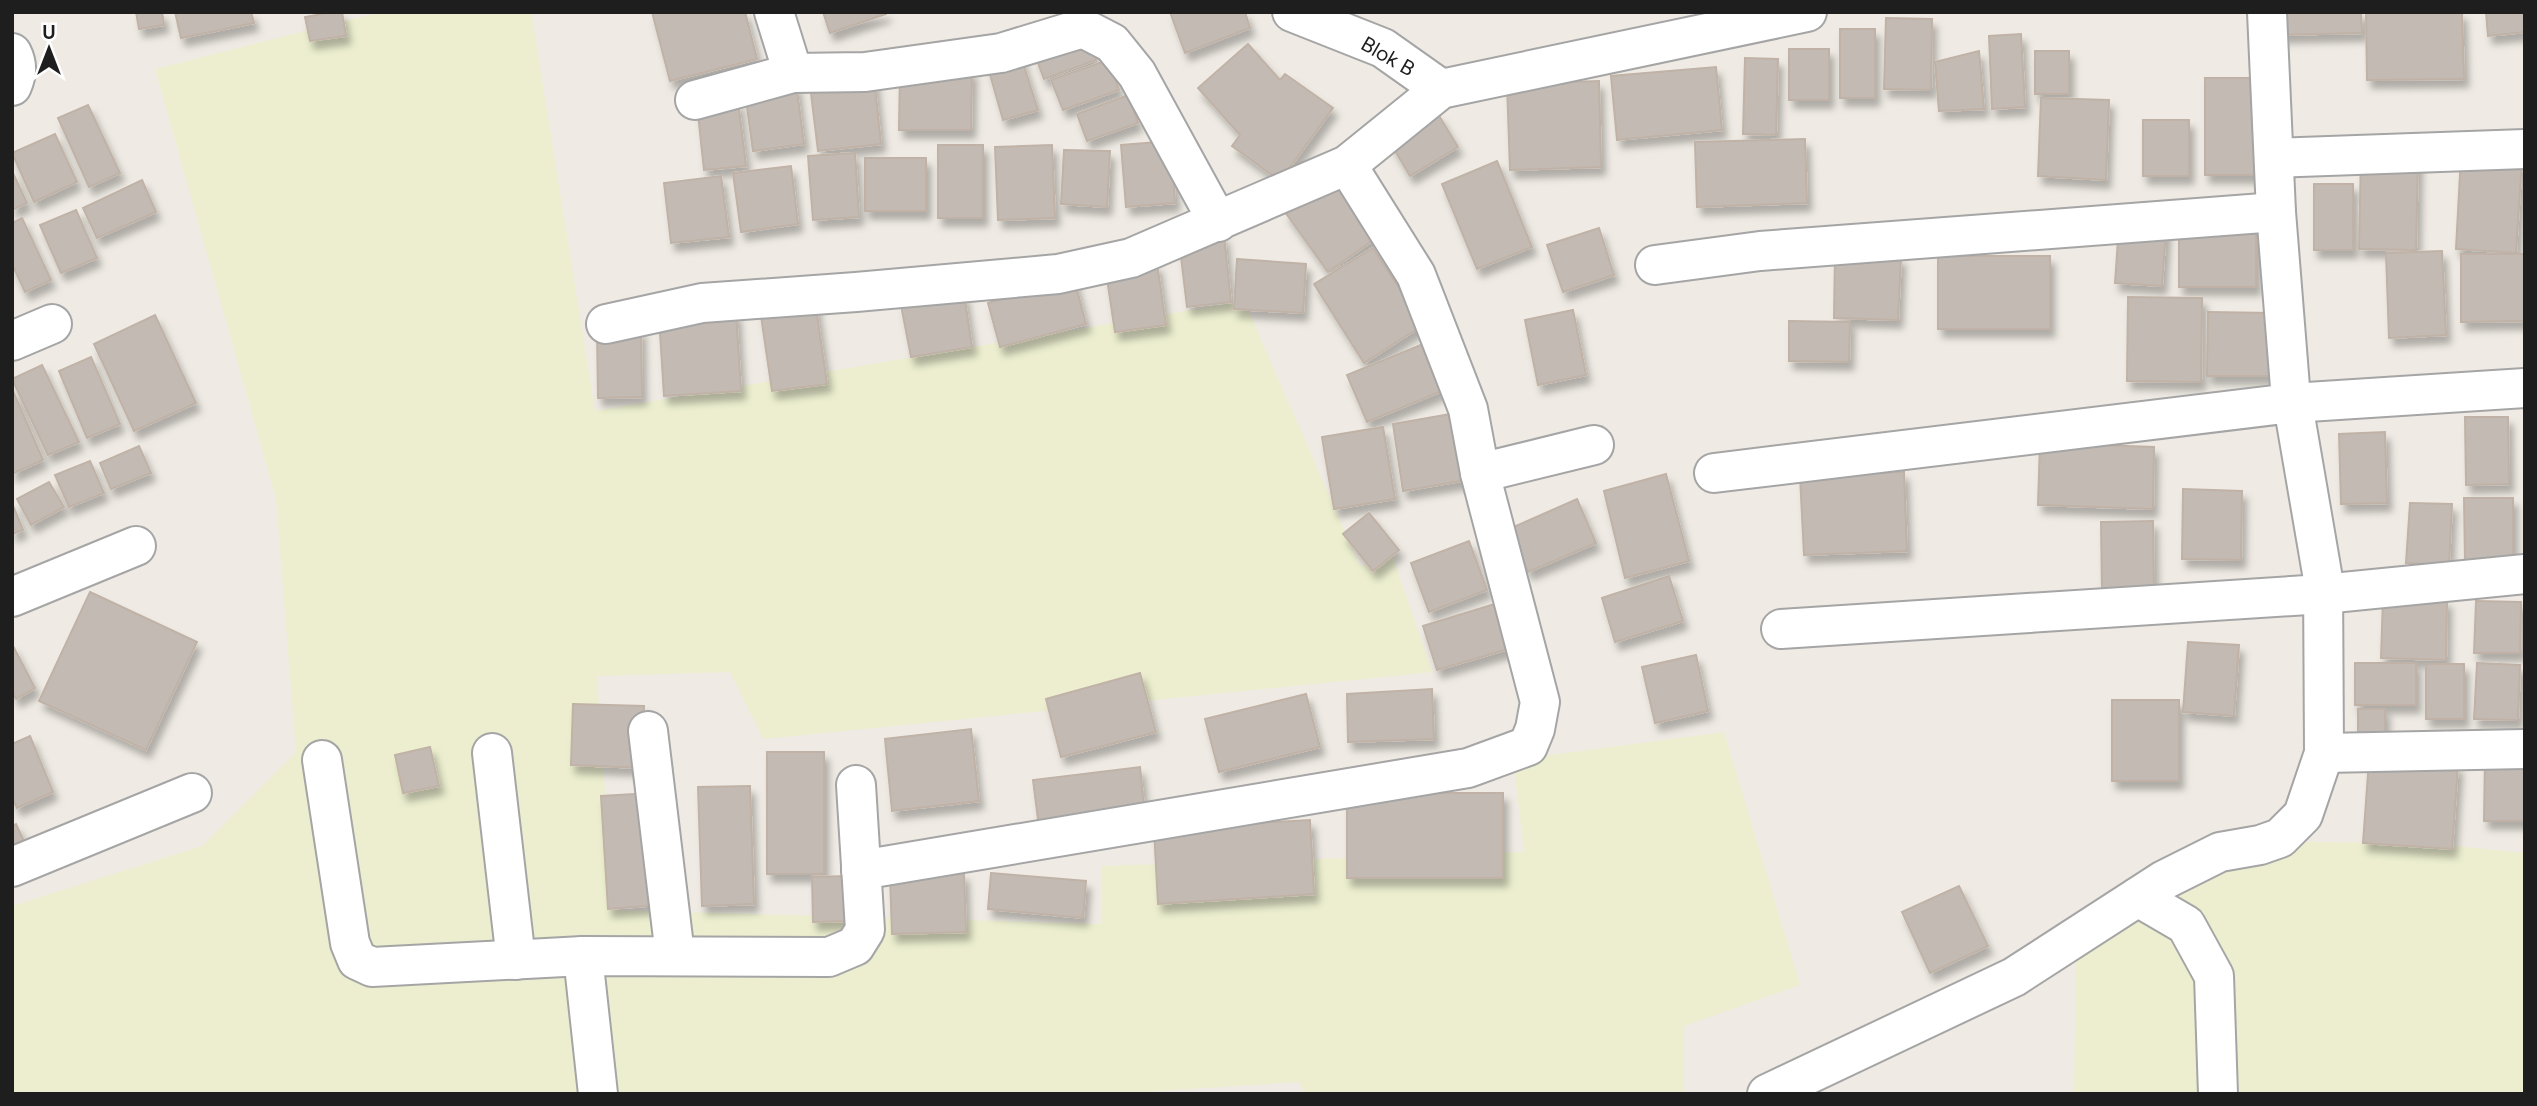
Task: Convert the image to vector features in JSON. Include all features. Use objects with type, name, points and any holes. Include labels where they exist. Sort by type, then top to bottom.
[{"type":"street","points":[[774,12],[793,73]]},
{"type":"street","name":"Blok B","points":[[1293,12],[1383,48],[1441,89]]},
{"type":"street","points":[[606,324],[702,303],[1058,274],[1131,258],[1347,165],[1441,89],[1807,12]]},
{"type":"street","points":[[1767,1094],[2014,977],[2164,880],[2220,852],[2260,845],[2280,838],[2303,815],[2324,753],[2323,579],[2292,403],[2277,212],[2267,12]]},
{"type":"street","points":[[695,100],[793,73],[865,72],[1001,54],[1083,28],[1112,43],[1136,74],[1218,222]]},
{"type":"street","points":[[12,53],[17,63],[16,78],[12,86]]},
{"type":"street","points":[[2275,158],[2525,149]]},
{"type":"street","points":[[861,870],[1468,768],[1528,746],[1535,729],[1540,702],[1480,474],[1468,409],[1416,275],[1347,165]]},
{"type":"street","points":[[1655,265],[1760,251],[2277,212]]},
{"type":"street","points":[[12,341],[52,324]]},
{"type":"street","points":[[1714,473],[2292,403],[2525,388]]},
{"type":"street","points":[[1480,474],[1594,445]]},
{"type":"street","points":[[12,597],[135,546]]},
{"type":"street","points":[[1781,629],[2323,594],[2525,574]]},
{"type":"street","points":[[648,731],[675,955]]},
{"type":"street","points":[[2324,753],[2525,749]]},
{"type":"street","points":[[492,753],[516,960]]},
{"type":"street","points":[[322,760],[350,943],[357,960],[372,967],[583,956],[828,957],[855,946],[865,930],[856,785]]},
{"type":"street","points":[[12,867],[192,793]]},
{"type":"street","points":[[2138,897],[2186,925],[2214,976],[2218,1094]]},
{"type":"street","points":[[583,956],[598,1094]]},
{"type":"green space","points":[[381,12],[531,12],[595,411],[1244,301],[1360,566],[1392,555],[1432,672],[763,739],[730,672],[597,676],[613,910],[1102,924],[1102,866],[1524,852],[1513,760],[1724,732],[1800,985],[1684,1026],[1684,1094],[1305,1094],[1299,1082],[1110,1094],[12,1094],[12,906],[202,846],[296,752],[276,499],[155,69]]},
{"type":"green space","points":[[2211,841],[2426,843],[2525,853],[2525,1094],[2074,1094],[2076,941]]},
{"type":"building","points":[[136,12],[162,12],[164,25],[139,29]]},
{"type":"building","points":[[175,12],[251,12],[254,23],[181,38]]},
{"type":"building","points":[[342,12],[346,36],[310,41],[305,17]]},
{"type":"building","points":[[652,12],[745,12],[757,59],[670,81]]},
{"type":"building","points":[[823,12],[886,12],[886,14],[830,33]]},
{"type":"building","points":[[1170,12],[1245,12],[1250,28],[1185,53]]},
{"type":"building","points":[[2276,12],[2361,12],[2362,33],[2276,35]]},
{"type":"building","points":[[2366,12],[2462,12],[2464,79],[2367,80]]},
{"type":"building","points":[[2486,12],[2525,12],[2525,32],[2488,36]]},
{"type":"building","points":[[1886,18],[1932,19],[1931,90],[1884,89]]},
{"type":"building","points":[[1840,29],[1875,29],[1875,98],[1840,98]]},
{"type":"building","points":[[2021,34],[2025,107],[1992,109],[1989,36]]},
{"type":"building","points":[[1088,36],[1096,60],[1044,79],[1035,55]]},
{"type":"building","points":[[1248,44],[1280,80],[1285,74],[1333,108],[1280,181],[1232,146],[1240,135],[1198,88]]},
{"type":"building","points":[[1789,49],[1829,49],[1829,100],[1789,100]]},
{"type":"building","points":[[1979,51],[1984,109],[1939,111],[1935,62]]},
{"type":"building","points":[[2035,51],[2069,51],[2069,94],[2035,94]]},
{"type":"building","points":[[1020,54],[1038,110],[1003,120],[987,64]]},
{"type":"building","points":[[1745,58],[1778,59],[1776,135],[1743,134]]},
{"type":"building","points":[[1108,60],[1119,90],[1063,110],[1051,80]]},
{"type":"building","points":[[1716,67],[1722,130],[1617,140],[1611,76]]},
{"type":"building","points":[[900,69],[972,70],[971,130],[899,130]]},
{"type":"building","points":[[874,78],[881,144],[818,151],[810,85]]},
{"type":"building","points":[[2205,78],[2264,78],[2264,175],[2205,175]]},
{"type":"building","points":[[1599,81],[1601,167],[1510,170],[1507,84]]},
{"type":"building","points":[[796,84],[804,144],[753,151],[745,92]]},
{"type":"building","points":[[1128,95],[1138,123],[1087,141],[1077,114]]},
{"type":"building","points":[[2041,98],[2109,100],[2106,180],[2038,176]]},
{"type":"building","points":[[738,101],[746,166],[704,170],[697,105]]},
{"type":"building","points":[[88,105],[120,173],[89,187],[58,118]]},
{"type":"building","points":[[1438,114],[1458,147],[1410,176],[1390,142]]},
{"type":"building","points":[[2143,120],[2189,120],[2189,176],[2143,176]]},
{"type":"building","points":[[55,134],[77,182],[34,202],[12,153]]},
{"type":"building","points":[[1805,139],[1807,203],[1697,207],[1695,142]]},
{"type":"building","points":[[1171,141],[1175,203],[1126,207],[1121,145]]},
{"type":"building","points":[[938,145],[983,145],[983,218],[938,218]]},
{"type":"building","points":[[1052,145],[1055,218],[998,220],[995,147]]},
{"type":"building","points":[[1064,150],[1110,151],[1107,207],[1061,204]]},
{"type":"building","points":[[855,153],[859,217],[813,220],[808,156]]},
{"type":"building","points":[[2461,155],[2522,158],[2516,253],[2456,249]]},
{"type":"building","points":[[2361,156],[2418,156],[2416,250],[2359,249]]},
{"type":"building","points":[[865,158],[926,158],[926,211],[865,211]]},
{"type":"building","points":[[1497,161],[1532,247],[1477,269],[1442,184]]},
{"type":"building","points":[[791,166],[798,224],[741,232],[733,173]]},
{"type":"building","points":[[12,171],[27,203],[12,210]]},
{"type":"building","points":[[1340,172],[1383,233],[1328,272],[1285,212]]},
{"type":"building","points":[[721,176],[729,237],[671,243],[664,183]]},
{"type":"building","points":[[142,180],[156,212],[97,238],[83,208]]},
{"type":"building","points":[[2314,184],[2353,184],[2353,250],[2314,250]]},
{"type":"building","points":[[76,210],[97,258],[61,273],[40,225]]},
{"type":"building","points":[[22,218],[51,280],[25,292],[12,264],[12,223]]},
{"type":"building","points":[[2119,225],[2166,228],[2162,286],[2115,283]]},
{"type":"building","points":[[1599,228],[1614,275],[1563,292],[1547,245]]},
{"type":"building","points":[[2179,233],[2256,233],[2256,287],[2179,287]]},
{"type":"building","points":[[1224,235],[1231,302],[1187,307],[1179,240]]},
{"type":"building","points":[[1373,248],[1423,325],[1364,363],[1314,284]]},
{"type":"building","points":[[2442,251],[2446,335],[2389,338],[2386,253]]},
{"type":"building","points":[[2461,254],[2525,254],[2525,321],[2461,322]]},
{"type":"building","points":[[1835,255],[1901,257],[1898,320],[1834,318]]},
{"type":"building","points":[[1938,256],[2050,256],[2050,329],[1938,329]]},
{"type":"building","points":[[1237,259],[1306,264],[1303,313],[1234,309]]},
{"type":"building","points":[[1157,264],[1166,325],[1115,332],[1106,272]]},
{"type":"building","points":[[1074,279],[1086,324],[1000,347],[988,303]]},
{"type":"building","points":[[964,294],[972,347],[911,357],[901,305]]},
{"type":"building","points":[[2128,297],[2202,298],[2201,382],[2127,381]]},
{"type":"building","points":[[815,301],[827,384],[772,391],[760,309]]},
{"type":"building","points":[[1573,310],[1586,375],[1538,385],[1525,320]]},
{"type":"building","points":[[736,312],[741,391],[664,396],[659,317]]},
{"type":"building","points":[[2208,312],[2273,313],[2272,376],[2207,376]]},
{"type":"building","points":[[155,315],[196,403],[134,431],[94,344]]},
{"type":"building","points":[[1789,321],[1850,322],[1849,362],[1789,361]]},
{"type":"building","points":[[641,329],[642,397],[598,398],[597,330]]},
{"type":"building","points":[[1423,344],[1442,391],[1367,422],[1347,375]]},
{"type":"building","points":[[91,357],[120,424],[87,438],[59,371]]},
{"type":"building","points":[[42,365],[79,442],[48,455],[12,379]]},
{"type":"building","points":[[12,392],[43,460],[12,474]]},
{"type":"building","points":[[1462,412],[1473,479],[1403,491],[1393,424]]},
{"type":"building","points":[[2465,417],[2508,417],[2509,484],[2466,485]]},
{"type":"building","points":[[1383,427],[1395,499],[1334,509],[1322,437]]},
{"type":"building","points":[[2385,432],[2387,503],[2341,504],[2339,434]]},
{"type":"building","points":[[2040,443],[2154,447],[2153,509],[2038,505]]},
{"type":"building","points":[[139,446],[151,473],[111,489],[100,463]]},
{"type":"building","points":[[90,461],[104,493],[69,507],[55,475]]},
{"type":"building","points":[[1904,472],[1907,551],[1804,555],[1800,476]]},
{"type":"building","points":[[1666,474],[1689,561],[1625,578],[1604,491]]},
{"type":"building","points":[[49,482],[64,507],[31,525],[17,499]]},
{"type":"building","points":[[2183,489],[2242,491],[2241,560],[2182,559]]},
{"type":"building","points":[[2464,498],[2513,498],[2513,562],[2465,563]]},
{"type":"building","points":[[1577,499],[1596,543],[1528,572],[1509,529]]},
{"type":"building","points":[[12,503],[23,530],[12,534]]},
{"type":"building","points":[[2410,503],[2452,504],[2449,565],[2406,563]]},
{"type":"building","points":[[1369,513],[1399,550],[1373,571],[1343,534]]},
{"type":"building","points":[[2153,521],[2154,593],[2102,594],[2101,522]]},
{"type":"building","points":[[1469,541],[1487,590],[1429,612],[1411,563]]},
{"type":"building","points":[[1669,576],[1683,621],[1615,642],[1602,598]]},
{"type":"building","points":[[90,592],[197,642],[146,750],[39,701]]},
{"type":"building","points":[[2383,598],[2447,600],[2446,660],[2381,658]]},
{"type":"building","points":[[2476,601],[2521,602],[2520,653],[2474,653]]},
{"type":"building","points":[[1501,602],[1515,647],[1437,670],[1423,626]]},
{"type":"building","points":[[2188,642],[2239,645],[2234,716],[2183,712]]},
{"type":"building","points":[[12,644],[35,688],[16,699],[12,692]]},
{"type":"building","points":[[1696,655],[1708,711],[1655,723],[1642,667]]},
{"type":"building","points":[[2355,663],[2416,663],[2416,705],[2355,705]]},
{"type":"building","points":[[2477,663],[2520,665],[2518,720],[2474,719]]},
{"type":"building","points":[[2426,664],[2464,664],[2464,719],[2426,719]]},
{"type":"building","points":[[1140,673],[1156,732],[1061,757],[1046,699]]},
{"type":"building","points":[[1432,689],[1434,739],[1348,742],[1347,694]]},
{"type":"building","points":[[1306,694],[1320,747],[1219,772],[1205,719]]},
{"type":"building","points":[[2112,700],[2179,700],[2179,781],[2112,781]]},
{"type":"building","points":[[573,704],[644,706],[641,768],[571,765]]},
{"type":"building","points":[[2358,709],[2385,709],[2385,735],[2358,735]]},
{"type":"building","points":[[971,729],[979,801],[892,811],[885,739]]},
{"type":"building","points":[[30,736],[53,792],[17,808],[12,798],[12,744]]},
{"type":"building","points":[[430,747],[439,786],[403,793],[395,755]]},
{"type":"building","points":[[767,752],[824,752],[824,874],[767,874]]},
{"type":"building","points":[[2485,755],[2525,755],[2525,821],[2484,821]]},
{"type":"building","points":[[2369,760],[2458,765],[2452,849],[2363,843]]},
{"type":"building","points":[[1140,767],[1145,816],[1039,827],[1033,780]]},
{"type":"building","points":[[750,786],[754,904],[702,906],[698,787]]},
{"type":"building","points":[[652,793],[659,905],[608,909],[601,796]]},
{"type":"building","points":[[1347,793],[1503,793],[1503,878],[1347,878]]},
{"type":"building","points":[[1310,820],[1314,894],[1158,904],[1154,829]]},
{"type":"building","points":[[16,824],[30,854],[12,862],[12,826]]},
{"type":"building","points":[[964,873],[966,932],[892,934],[890,876]]},
{"type":"building","points":[[991,873],[1086,881],[1083,918],[988,909]]},
{"type":"building","points":[[848,876],[849,921],[813,922],[812,877]]},
{"type":"building","points":[[1959,886],[1988,946],[1930,973],[1902,912]]}]
